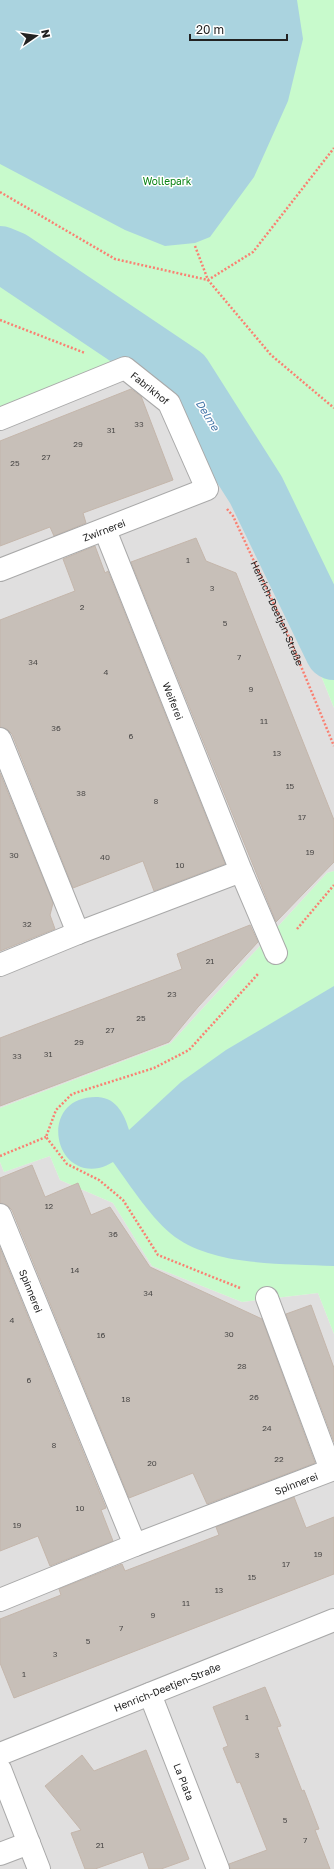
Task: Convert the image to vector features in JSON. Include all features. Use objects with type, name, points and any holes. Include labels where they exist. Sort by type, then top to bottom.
[{"type":"street","name":"Fabrikhof","points":[[0,419],[125,368],[169,403],[207,489]]},
{"type":"street","name":"Zwirnerei","points":[[0,570],[207,489]]},
{"type":"street","name":"Weiferei","points":[[105,530],[276,953]]},
{"type":"street","points":[[0,739],[78,933]]},
{"type":"street","points":[[0,965],[78,933],[242,871]]},
{"type":"street","name":"Spinnerei","points":[[0,1215],[135,1545]]},
{"type":"street","name":"Spinnerei","points":[[0,1600],[135,1545],[332,1470],[267,1298]]},
{"type":"street","name":"Henrich-Deetjen-Straße","points":[[0,1754],[334,1620]]},
{"type":"street","name":"La Plata","points":[[150,1694],[218,1869]]},
{"type":"street","points":[[0,1769],[39,1869]]},
{"type":"street","points":[[0,1854],[29,1843]]},
{"type":"path","points":[[0,192],[115,259],[208,280],[253,252],[334,148]]},
{"type":"path","points":[[195,246],[208,280],[271,355],[334,408]]},
{"type":"path","points":[[0,320],[125,368]]},
{"type":"path","name":"Henrich-Deetjen-Straße","points":[[207,489],[233,516],[286,630],[334,746]]},
{"type":"path","points":[[0,1156],[46,1138],[56,1110],[72,1094],[154,1068],[189,1050],[334,886]]},
{"type":"path","points":[[46,1138],[66,1164],[99,1180],[123,1200],[158,1256],[267,1298]]},
{"type":"shaded area","points":[[127,361],[177,396],[235,494],[318,668],[334,708],[334,871],[327,873],[171,1043],[0,1108],[0,411]]},
{"type":"shaded area","points":[[50,1156],[60,1180],[113,1203],[152,1266],[242,1302],[318,1293],[334,1334],[334,1869],[0,1869],[0,1162],[4,1172]]},
{"type":"green space","name":"Wollepark","points":[[0,0],[334,0],[334,708],[318,668],[235,494],[177,396],[127,361],[0,411]]},
{"type":"green space","points":[[334,871],[334,1334],[318,1293],[242,1302],[152,1266],[113,1203],[60,1180],[50,1156],[4,1172],[0,1162],[0,1108],[171,1043],[327,873]]},
{"type":"water","points":[[0,0],[297,0],[303,39],[288,101],[254,177],[210,237],[195,243],[165,246],[125,230],[0,164]]},
{"type":"water","points":[[334,986],[334,1266],[252,1262],[211,1254],[192,1247],[166,1230],[142,1202],[113,1162],[99,1168],[83,1167],[70,1160],[62,1149],[58,1135],[60,1121],[67,1109],[79,1100],[98,1097],[105,1098],[115,1104],[125,1119],[129,1130],[181,1082],[226,1050]]},
{"type":"building","points":[[131,389],[141,396],[173,480],[83,513],[86,523],[54,536],[50,527],[0,546],[0,441]]},
{"type":"building","points":[[196,538],[206,561],[236,573],[334,820],[334,862],[276,922],[131,562]]},
{"type":"building","points":[[95,546],[105,573],[108,571],[225,864],[154,891],[143,861],[73,888],[12,734],[7,729],[0,727],[0,620],[75,591],[63,559]]},
{"type":"building","points":[[0,773],[53,903],[50,915],[55,929],[0,951]]},
{"type":"building","points":[[250,925],[258,942],[198,1007],[169,1042],[0,1106],[0,1038],[182,969],[177,954]]},
{"type":"building","points":[[32,1165],[45,1197],[78,1183],[91,1215],[110,1207],[150,1267],[262,1319],[315,1463],[207,1504],[193,1473],[129,1498],[12,1210],[7,1205],[0,1203],[0,1178]]},
{"type":"building","points":[[0,1248],[106,1508],[101,1510],[113,1541],[50,1566],[38,1536],[0,1551]]},
{"type":"building","points":[[311,1305],[334,1368],[334,1442],[286,1314]]},
{"type":"building","points":[[294,1497],[306,1528],[334,1517],[334,1574],[14,1698],[0,1663],[0,1619],[61,1595],[59,1589],[122,1564],[125,1571],[219,1535],[216,1527]]},
{"type":"building","points":[[265,1687],[281,1726],[277,1727],[302,1791],[304,1790],[319,1829],[315,1830],[330,1869],[230,1869],[229,1864],[267,1850],[240,1782],[237,1783],[223,1748],[228,1746],[213,1707]]},
{"type":"building","points":[[146,1750],[189,1859],[161,1869],[149,1869],[143,1852],[95,1869],[85,1869],[71,1833],[81,1830],[45,1786],[82,1755],[94,1771]]},
{"type":"waterway","name":"Delme","points":[[0,255],[12,260],[183,375],[256,490],[334,651]]}]
